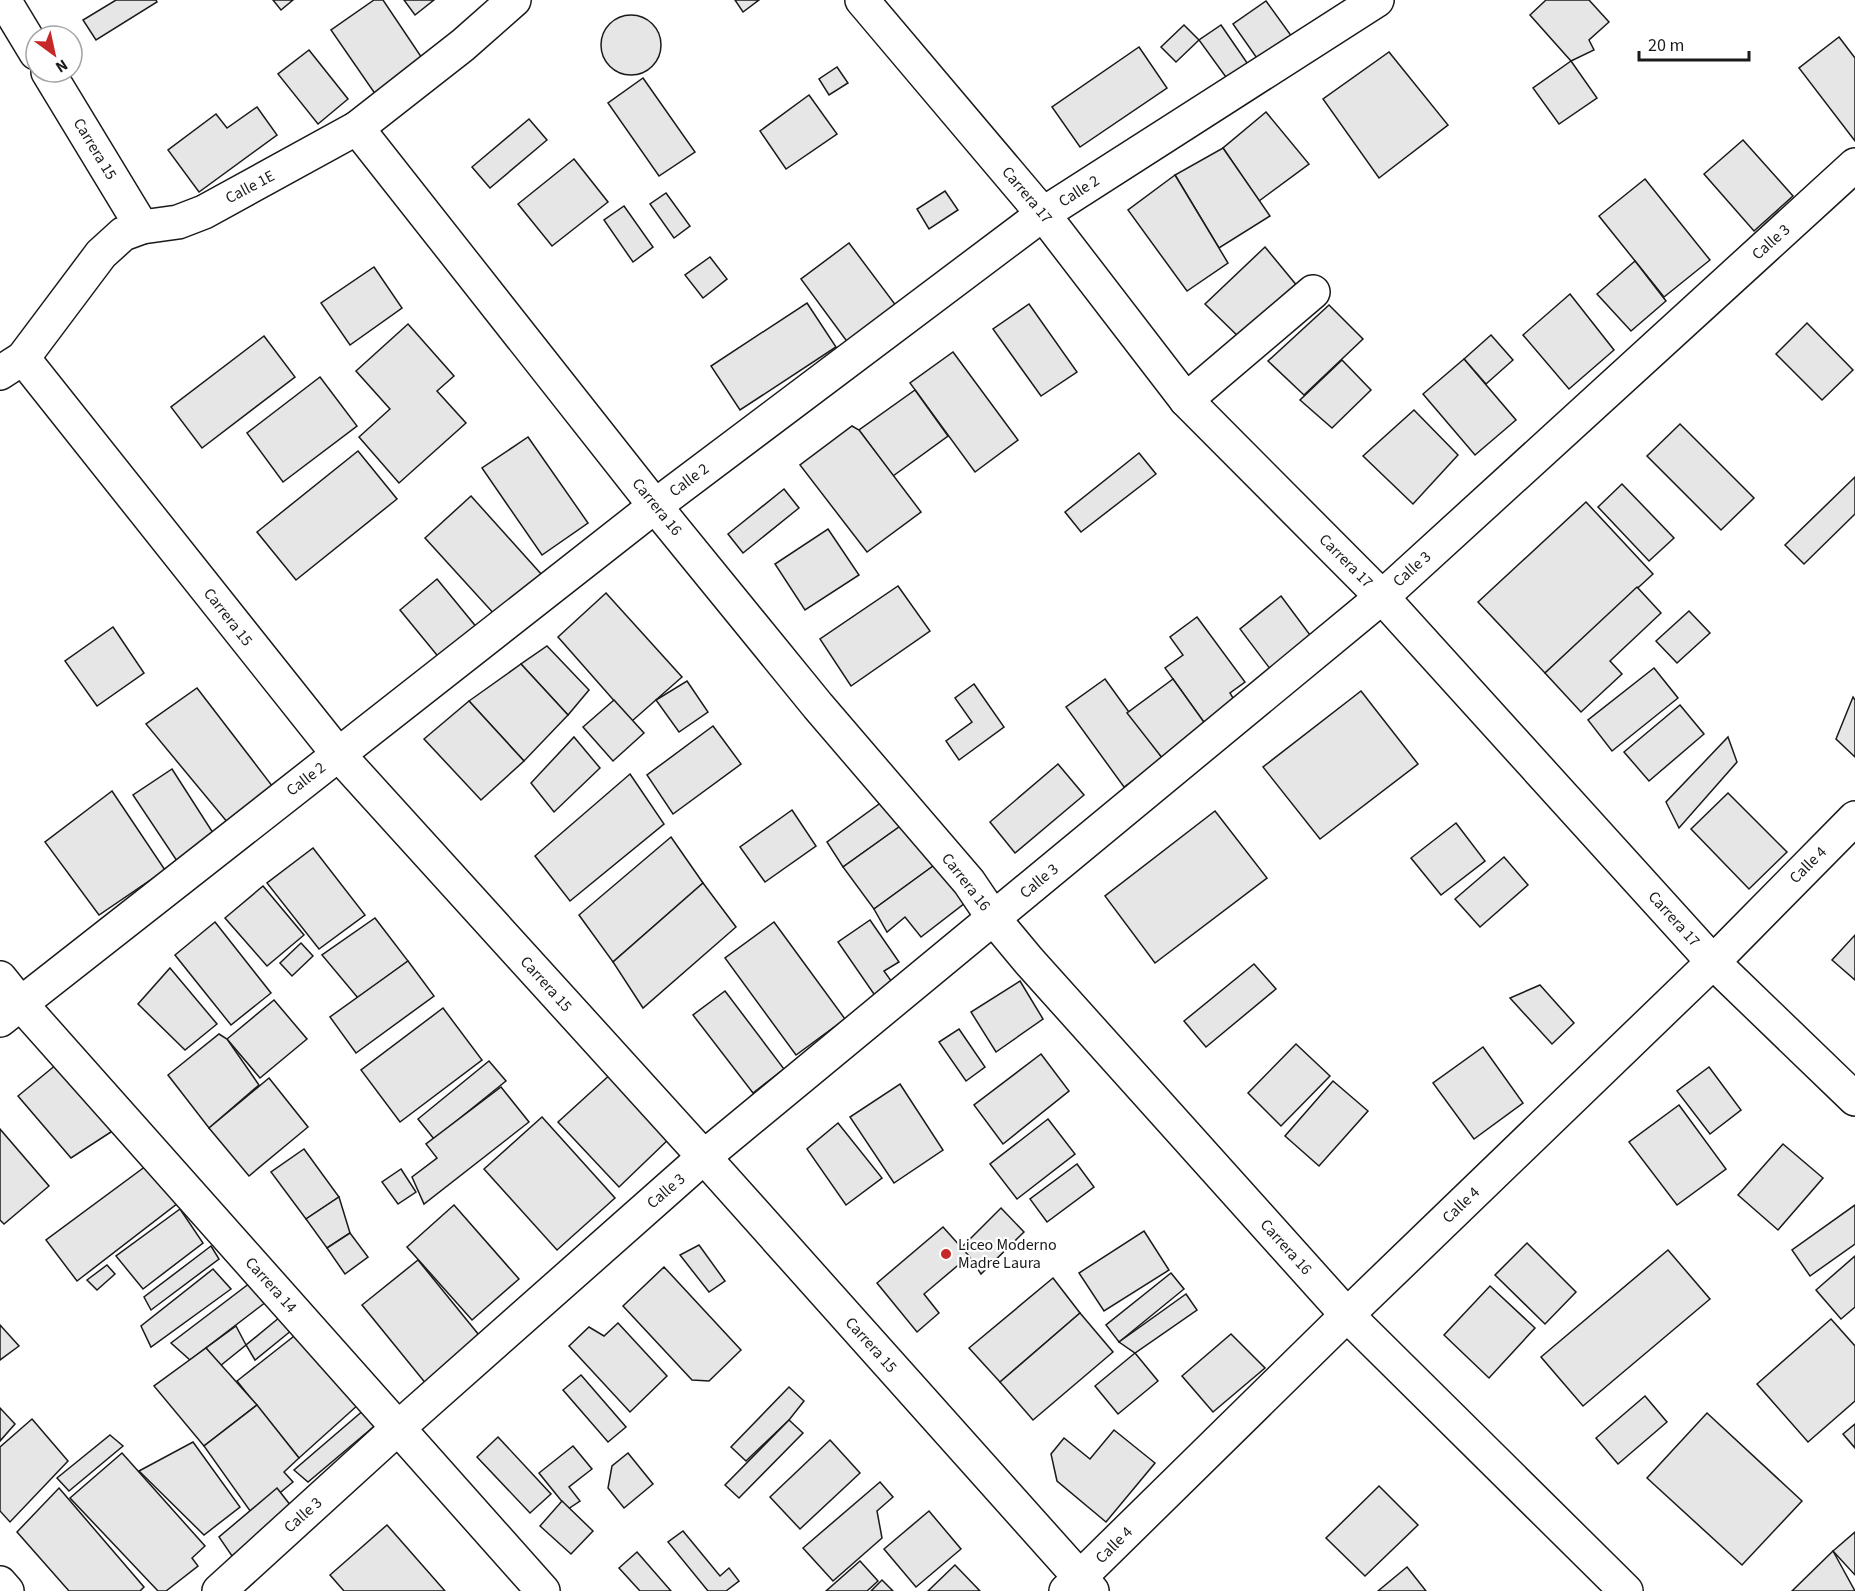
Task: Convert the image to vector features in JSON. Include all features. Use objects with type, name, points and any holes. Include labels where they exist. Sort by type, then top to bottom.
[{"type":"street","points":[[4,0],[24,33]]},
{"type":"street","name":"Calle 1E","points":[[12,365],[101,254],[123,234],[142,227],[178,222],[204,212],[357,128],[464,45],[514,0]]},
{"type":"street","name":"Carrera 17","points":[[862,0],[1044,214],[1186,400],[1382,597],[1713,962],[1855,1099]]},
{"type":"street","name":"Calle 2","points":[[7,1001],[338,754],[655,506],[1044,214],[1355,6]]},
{"type":"street","name":"Carrera 15","points":[[55,84],[142,227]]},
{"type":"street","name":"Carrera 16","points":[[357,128],[655,506],[818,706],[969,882],[994,918],[1072,1009],[1347,1315],[1626,1591]]},
{"type":"street","name":"Calle 3","points":[[219,1591],[398,1428],[704,1157],[1382,597],[1855,165]]},
{"type":"street","points":[[1186,400],[1313,292]]},
{"type":"street","name":"Carrera 15","points":[[12,365],[338,754],[704,1157],[1079,1587]]},
{"type":"street","name":"Calle 4","points":[[1079,1587],[1347,1315],[1713,962],[1855,818]]},
{"type":"street","name":"Carrera 14","points":[[7,1001],[398,1428],[543,1591]]},
{"type":"street","points":[[0,1583],[7,1591]]},
{"type":"building","points":[[116,0],[156,0],[157,2],[96,40],[83,20]]},
{"type":"building","points":[[273,0],[293,0],[281,10]]},
{"type":"building","points":[[374,0],[383,0],[426,64],[378,98],[331,30]]},
{"type":"building","points":[[404,0],[434,0],[415,15]]},
{"type":"building","points":[[735,0],[759,0],[743,12]]},
{"type":"building","points":[[1546,0],[1589,0],[1609,22],[1589,40],[1594,50],[1571,61],[1530,15]]},
{"type":"building","points":[[1266,1],[1295,41],[1261,64],[1233,24]]},
{"type":"building","points":[[625,15],[637,15],[648,20],[656,28],[661,45],[659,57],[648,70],[637,75],[625,75],[614,70],[606,62],[601,51],[601,39],[606,28],[614,20]]},
{"type":"building","points":[[1184,25],[1199,40],[1176,62],[1161,47]]},
{"type":"building","points":[[1221,25],[1252,70],[1231,84],[1199,40]]},
{"type":"building","points":[[1839,37],[1855,58],[1855,141],[1799,68]]},
{"type":"building","points":[[1139,47],[1167,88],[1080,147],[1052,107]]},
{"type":"building","points":[[309,50],[348,99],[318,124],[278,74]]},
{"type":"building","points":[[1389,52],[1448,125],[1379,178],[1323,99]]},
{"type":"building","points":[[1571,61],[1597,98],[1559,124],[1533,88]]},
{"type":"building","points":[[837,67],[848,83],[829,95],[819,79]]},
{"type":"building","points":[[643,78],[695,152],[659,176],[608,103]]},
{"type":"building","points":[[809,95],[837,134],[786,169],[760,131]]},
{"type":"building","points":[[257,107],[277,135],[199,192],[168,150],[216,114],[227,128]]},
{"type":"building","points":[[1266,112],[1309,164],[1259,201],[1223,148]]},
{"type":"building","points":[[529,119],[547,140],[490,188],[472,167]]},
{"type":"building","points":[[1743,140],[1793,196],[1754,231],[1704,174]]},
{"type":"building","points":[[1223,148],[1270,216],[1219,248],[1175,175]]},
{"type":"building","points":[[574,159],[608,202],[552,246],[518,204]]},
{"type":"building","points":[[1175,175],[1228,263],[1187,291],[1128,210]]},
{"type":"building","points":[[1645,179],[1710,260],[1664,297],[1599,216]]},
{"type":"building","points":[[945,191],[958,210],[929,229],[917,209]]},
{"type":"building","points":[[666,193],[690,226],[674,238],[650,204]]},
{"type":"building","points":[[624,206],[653,247],[633,262],[604,220]]},
{"type":"building","points":[[849,243],[903,315],[854,351],[801,279]]},
{"type":"building","points":[[1265,247],[1303,293],[1245,343],[1205,304]]},
{"type":"building","points":[[710,257],[727,279],[703,298],[685,275]]},
{"type":"building","points":[[1635,261],[1666,301],[1631,331],[1597,294]]},
{"type":"building","points":[[374,267],[402,308],[350,345],[321,303]]},
{"type":"building","points":[[1570,294],[1614,350],[1569,389],[1523,335]]},
{"type":"building","points":[[807,303],[836,347],[740,410],[711,366]]},
{"type":"building","points":[[1029,304],[1077,372],[1041,396],[993,329]]},
{"type":"building","points":[[1329,305],[1363,339],[1304,395],[1268,361]]},
{"type":"building","points":[[1807,323],[1853,370],[1822,400],[1776,354]]},
{"type":"building","points":[[408,324],[454,376],[437,391],[466,423],[399,483],[359,437],[390,409],[356,371]]},
{"type":"building","points":[[1491,335],[1513,360],[1486,384],[1464,359]]},
{"type":"building","points":[[264,336],[295,377],[202,448],[171,407]]},
{"type":"building","points":[[953,352],[1018,440],[975,472],[910,383]]},
{"type":"building","points":[[1464,359],[1516,420],[1475,455],[1423,394]]},
{"type":"building","points":[[1342,360],[1371,390],[1332,428],[1300,400]]},
{"type":"building","points":[[320,377],[357,426],[283,482],[247,433]]},
{"type":"building","points":[[915,390],[948,436],[893,476],[859,430]]},
{"type":"building","points":[[1414,410],[1458,455],[1413,504],[1363,456]]},
{"type":"building","points":[[1680,424],[1754,498],[1721,530],[1647,456]]},
{"type":"building","points":[[852,426],[859,430],[921,512],[867,552],[800,465]]},
{"type":"building","points":[[528,437],[588,523],[542,555],[482,468]]},
{"type":"building","points":[[358,451],[397,499],[296,580],[257,532]]},
{"type":"building","points":[[1139,453],[1156,474],[1081,532],[1065,512]]},
{"type":"building","points":[[1855,477],[1855,514],[1804,564],[1785,545]]},
{"type":"building","points":[[1622,484],[1674,538],[1649,561],[1598,507]]},
{"type":"building","points":[[784,489],[799,508],[743,553],[728,534]]},
{"type":"building","points":[[471,496],[542,575],[496,616],[425,538]]},
{"type":"building","points":[[1586,502],[1653,574],[1545,673],[1478,602]]},
{"type":"building","points":[[828,529],[859,575],[805,610],[775,564]]},
{"type":"building","points":[[437,579],[478,629],[441,660],[400,610]]},
{"type":"building","points":[[898,586],[930,631],[851,686],[820,639]]},
{"type":"building","points":[[1637,587],[1661,613],[1610,661],[1622,674],[1581,712],[1545,673]]},
{"type":"building","points":[[606,593],[682,677],[632,721],[558,637]]},
{"type":"building","points":[[1281,596],[1319,647],[1277,678],[1240,629]]},
{"type":"building","points":[[1689,611],[1710,633],[1677,663],[1656,641]]},
{"type":"building","points":[[1197,617],[1245,682],[1230,693],[1236,703],[1206,725],[1165,668],[1183,655],[1170,637]]},
{"type":"building","points":[[113,627],[144,673],[97,706],[65,661]]},
{"type":"building","points":[[547,646],[589,690],[568,715],[521,664]]},
{"type":"building","points":[[521,664],[568,715],[524,761],[469,701]]},
{"type":"building","points":[[1654,668],[1678,698],[1612,751],[1588,720]]},
{"type":"building","points":[[1105,679],[1163,759],[1124,787],[1066,707]]},
{"type":"building","points":[[1173,679],[1206,725],[1163,759],[1127,713]]},
{"type":"building","points":[[687,681],[708,712],[679,732],[656,700]]},
{"type":"building","points":[[974,684],[1004,727],[959,760],[946,741],[972,722],[955,698]]},
{"type":"building","points":[[197,688],[273,787],[228,823],[146,724]]},
{"type":"building","points":[[1361,691],[1418,764],[1320,839],[1263,767]]},
{"type":"building","points":[[1853,697],[1855,700],[1855,757],[1836,739]]},
{"type":"building","points":[[614,700],[644,733],[613,761],[583,727]]},
{"type":"building","points":[[469,701],[524,761],[481,800],[424,739]]},
{"type":"building","points":[[1680,705],[1704,734],[1649,781],[1624,752]]},
{"type":"building","points":[[713,726],[741,764],[673,814],[647,775]]},
{"type":"building","points":[[574,737],[600,768],[554,812],[531,783]]},
{"type":"building","points":[[1728,737],[1737,762],[1679,828],[1666,802]]},
{"type":"building","points":[[1058,764],[1084,795],[1015,853],[990,822]]},
{"type":"building","points":[[172,769],[215,836],[177,861],[133,795]]},
{"type":"building","points":[[630,774],[664,824],[570,901],[535,856]]},
{"type":"building","points":[[112,791],[165,870],[99,915],[45,842]]},
{"type":"building","points":[[1728,793],[1787,852],[1749,889],[1691,829]]},
{"type":"building","points":[[886,799],[906,822],[843,867],[827,842]]},
{"type":"building","points":[[792,810],[816,846],[765,882],[740,847]]},
{"type":"building","points":[[1215,811],[1267,878],[1155,963],[1105,896]]},
{"type":"building","points":[[906,822],[936,864],[874,909],[843,867]]},
{"type":"building","points":[[1456,823],[1485,861],[1441,895],[1411,858]]},
{"type":"building","points":[[671,837],[703,883],[613,962],[579,915]]},
{"type":"building","points":[[313,848],[365,915],[319,949],[267,883]]},
{"type":"building","points":[[1504,857],[1528,885],[1480,927],[1455,899]]},
{"type":"building","points":[[944,858],[974,896],[921,937],[905,917],[887,932],[874,909]]},
{"type":"building","points":[[703,883],[736,927],[643,1008],[613,962]]},
{"type":"building","points":[[263,886],[304,935],[267,966],[225,918]]},
{"type":"building","points":[[375,918],[408,961],[358,998],[322,955]]},
{"type":"building","points":[[870,920],[899,962],[884,971],[894,985],[876,997],[838,942]]},
{"type":"building","points":[[215,922],[271,993],[231,1025],[175,955]]},
{"type":"building","points":[[774,922],[845,1019],[796,1055],[725,958]]},
{"type":"building","points":[[1855,935],[1855,980],[1832,960]]},
{"type":"building","points":[[301,943],[313,956],[292,976],[280,963]]},
{"type":"building","points":[[408,961],[434,996],[356,1053],[330,1017]]},
{"type":"building","points":[[1254,964],[1276,989],[1206,1047],[1184,1021]]},
{"type":"building","points":[[170,968],[217,1024],[185,1050],[138,1004]]},
{"type":"building","points":[[1020,981],[1043,1019],[996,1052],[971,1012]]},
{"type":"building","points":[[1540,985],[1574,1023],[1552,1044],[1510,998]]},
{"type":"building","points":[[725,991],[784,1069],[753,1093],[693,1015]]},
{"type":"building","points":[[274,1000],[307,1039],[260,1078],[227,1039]]},
{"type":"building","points":[[443,1008],[482,1060],[400,1122],[361,1070]]},
{"type":"building","points":[[959,1029],[985,1067],[966,1081],[939,1042]]},
{"type":"building","points":[[219,1034],[227,1039],[259,1085],[209,1128],[168,1075]]},
{"type":"building","points":[[1296,1044],[1330,1076],[1281,1126],[1248,1093]]},
{"type":"building","points":[[1483,1047],[1523,1103],[1474,1139],[1433,1083]]},
{"type":"building","points":[[1041,1054],[1069,1091],[1003,1144],[974,1105]]},
{"type":"building","points":[[489,1061],[506,1081],[434,1139],[418,1119]]},
{"type":"building","points":[[57,1064],[114,1130],[71,1158],[18,1096]]},
{"type":"building","points":[[1709,1067],[1741,1110],[1710,1134],[1677,1091]]},
{"type":"building","points":[[613,1072],[672,1136],[619,1187],[558,1122]]},
{"type":"building","points":[[269,1078],[308,1127],[249,1176],[209,1128]]},
{"type":"building","points":[[1333,1081],[1368,1111],[1319,1166],[1285,1136]]},
{"type":"building","points":[[900,1084],[943,1150],[894,1183],[850,1117]]},
{"type":"building","points":[[501,1087],[529,1122],[424,1204],[412,1177],[437,1158],[426,1144]]},
{"type":"building","points":[[1679,1105],[1726,1169],[1677,1205],[1629,1142]]},
{"type":"building","points":[[542,1117],[615,1198],[557,1250],[484,1169]]},
{"type":"building","points":[[1048,1119],[1075,1154],[1017,1199],[990,1164]]},
{"type":"building","points":[[838,1123],[882,1178],[846,1205],[807,1149]]},
{"type":"building","points":[[0,1129],[49,1186],[4,1224],[0,1220]]},
{"type":"building","points":[[1783,1144],[1823,1178],[1778,1230],[1738,1195]]},
{"type":"building","points":[[304,1149],[339,1197],[306,1219],[271,1172]]},
{"type":"building","points":[[150,1163],[178,1203],[77,1281],[46,1240]]},
{"type":"building","points":[[1077,1164],[1094,1187],[1047,1222],[1030,1199]]},
{"type":"building","points":[[401,1169],[416,1192],[398,1204],[382,1182]]},
{"type":"building","points":[[339,1197],[350,1233],[327,1248],[306,1219]]},
{"type":"building","points":[[454,1205],[519,1279],[472,1320],[407,1247]]},
{"type":"building","points":[[1855,1205],[1855,1244],[1810,1276],[1792,1250]]},
{"type":"building","points":[[1001,1208],[1024,1232],[981,1274],[969,1256],[958,1251]]},
{"type":"building","points":[[180,1209],[203,1243],[143,1289],[116,1256]]},
{"type":"building","points":[[943,1227],[969,1256],[924,1294],[939,1313],[917,1332],[877,1283]]},
{"type":"building","points":[[1144,1231],[1169,1270],[1104,1311],[1079,1273]]},
{"type":"building","points":[[350,1233],[368,1257],[345,1274],[327,1248]]},
{"type":"building","points":[[1527,1243],[1576,1292],[1545,1324],[1495,1275]]},
{"type":"building","points":[[699,1245],[725,1281],[709,1292],[680,1255]]},
{"type":"building","points":[[211,1246],[219,1259],[151,1310],[144,1297]]},
{"type":"building","points":[[1668,1250],[1710,1299],[1583,1406],[1541,1357]]},
{"type":"building","points":[[1855,1256],[1855,1307],[1841,1319],[1816,1290]]},
{"type":"building","points":[[418,1260],[483,1340],[427,1385],[362,1305]]},
{"type":"building","points":[[107,1265],[115,1274],[97,1290],[87,1280]]},
{"type":"building","points":[[664,1267],[741,1350],[709,1381],[692,1380],[623,1306]]},
{"type":"building","points":[[213,1269],[231,1289],[151,1347],[141,1326]]},
{"type":"building","points":[[1171,1273],[1184,1289],[1119,1342],[1106,1325]]},
{"type":"building","points":[[1053,1278],[1080,1313],[1000,1382],[969,1348]]},
{"type":"building","points":[[250,1283],[266,1302],[190,1360],[171,1343]]},
{"type":"building","points":[[1490,1286],[1535,1328],[1489,1378],[1444,1335]]},
{"type":"building","points":[[1186,1294],[1197,1310],[1135,1353],[1119,1342]]},
{"type":"building","points":[[1080,1313],[1113,1352],[1033,1420],[1000,1382]]},
{"type":"building","points":[[280,1317],[292,1330],[255,1360],[246,1345]]},
{"type":"building","points":[[1831,1319],[1855,1346],[1855,1401],[1808,1442],[1757,1384]]},
{"type":"building","points":[[618,1323],[667,1376],[630,1412],[569,1346],[589,1327],[604,1336]]},
{"type":"building","points":[[0,1325],[19,1346],[0,1360]]},
{"type":"building","points":[[236,1326],[246,1345],[220,1366],[206,1348]]},
{"type":"building","points":[[298,1333],[359,1404],[299,1458],[237,1381]]},
{"type":"building","points":[[1231,1334],[1265,1368],[1213,1412],[1182,1376]]},
{"type":"building","points":[[206,1348],[257,1405],[204,1446],[154,1386]]},
{"type":"building","points":[[1135,1353],[1158,1381],[1118,1414],[1095,1386]]},
{"type":"building","points":[[581,1375],[626,1427],[608,1442],[563,1390]]},
{"type":"building","points":[[789,1387],[804,1401],[789,1420],[746,1461],[731,1447]]},
{"type":"building","points":[[1645,1396],[1667,1422],[1618,1464],[1596,1438]]},
{"type":"building","points":[[257,1405],[299,1458],[284,1472],[293,1482],[253,1515],[204,1446]]},
{"type":"building","points":[[0,1408],[15,1424],[0,1441]]},
{"type":"building","points":[[365,1409],[378,1423],[308,1482],[294,1470]]},
{"type":"building","points":[[1707,1413],[1802,1501],[1742,1565],[1647,1478]]},
{"type":"building","points":[[32,1419],[68,1461],[10,1522],[0,1511],[0,1447]]},
{"type":"building","points":[[789,1420],[803,1433],[739,1498],[725,1485]]},
{"type":"building","points":[[1855,1424],[1855,1448],[1843,1434]]},
{"type":"building","points":[[1114,1430],[1155,1463],[1106,1522],[1057,1481],[1051,1454],[1064,1438],[1090,1459]]},
{"type":"building","points":[[110,1435],[123,1446],[69,1491],[57,1478]]},
{"type":"building","points":[[498,1437],[551,1494],[530,1513],[477,1457]]},
{"type":"building","points":[[830,1440],[860,1473],[800,1529],[770,1497]]},
{"type":"building","points":[[193,1442],[240,1507],[204,1535],[139,1471]]},
{"type":"building","points":[[573,1446],[592,1469],[569,1487],[580,1501],[568,1509],[539,1473]]},
{"type":"building","points":[[122,1453],[205,1546],[192,1558],[198,1566],[166,1591],[158,1591],[70,1498]]},
{"type":"building","points":[[628,1453],[653,1484],[624,1508],[608,1488],[612,1466]]},
{"type":"building","points":[[880,1482],[893,1497],[877,1511],[882,1538],[833,1581],[803,1548]]},
{"type":"building","points":[[1379,1486],[1418,1525],[1365,1576],[1326,1538]]},
{"type":"building","points":[[59,1488],[144,1587],[140,1591],[69,1591],[17,1532]]},
{"type":"building","points":[[277,1488],[291,1506],[232,1556],[219,1537]]},
{"type":"building","points":[[562,1501],[593,1531],[571,1554],[540,1526]]},
{"type":"building","points":[[929,1511],[961,1549],[916,1587],[884,1549]]},
{"type":"building","points":[[387,1525],[445,1591],[344,1591],[330,1575]]},
{"type":"building","points":[[683,1531],[720,1576],[729,1568],[739,1581],[726,1591],[708,1591],[668,1542]]},
{"type":"building","points":[[1855,1532],[1855,1575],[1833,1551]]},
{"type":"building","points":[[1833,1551],[1855,1591],[1792,1591]]},
{"type":"building","points":[[637,1552],[671,1591],[640,1591],[619,1568]]},
{"type":"building","points":[[860,1561],[878,1581],[867,1591],[826,1591]]},
{"type":"building","points":[[955,1565],[980,1591],[928,1591]]},
{"type":"building","points":[[1407,1567],[1426,1591],[1378,1591]]},
{"type":"building","points":[[882,1580],[893,1591],[871,1591]]},
{"type":"place","name":"Liceo Moderno Madre Laura","points":[[946,1254]]}]
